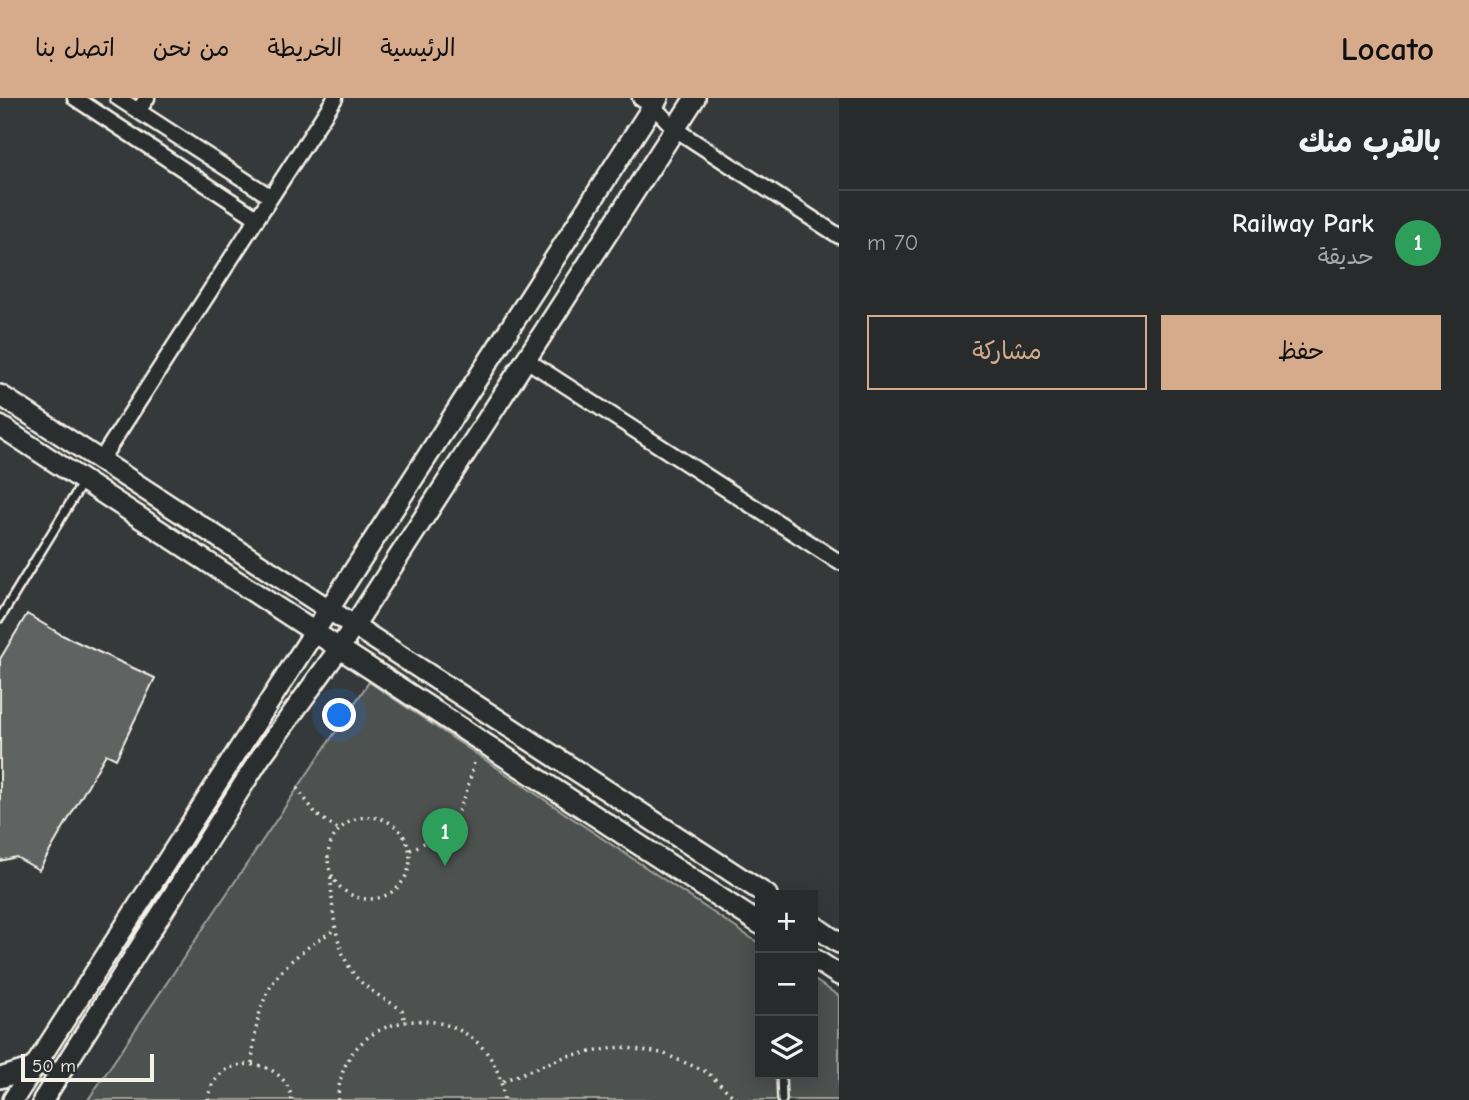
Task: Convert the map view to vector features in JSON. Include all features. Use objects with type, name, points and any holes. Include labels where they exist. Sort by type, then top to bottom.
[{"type":"street","points":[[75,98],[257,218]]},
{"type":"street","points":[[118,98],[271,197]]},
{"type":"street","points":[[138,111],[147,98]]},
{"type":"street","points":[[100,460],[335,98]]},
{"type":"street","points":[[43,1100],[260,758],[339,649],[695,98]]},
{"type":"street","points":[[13,1100],[650,101],[675,129],[839,236]]},
{"type":"street","points":[[525,359],[839,562]]},
{"type":"street","points":[[0,395],[759,890]]},
{"type":"street","points":[[0,426],[755,921]]},
{"type":"street","points":[[818,928],[839,941]]},
{"type":"street","points":[[818,961],[839,975]]},
{"type":"street","points":[[0,1078],[36,1067]]},
{"type":"lane","points":[[0,618],[84,481]]},
{"type":"lane","points":[[781,1079],[782,1100]]},
{"type":"path","points":[[410,850],[434,839],[452,823],[462,807],[476,753]]},
{"type":"path","points":[[297,788],[317,815],[339,830]]},
{"type":"path","points":[[331,875],[347,893],[359,898],[386,896],[405,877],[410,850],[396,827],[384,820],[358,818],[339,830],[329,845],[327,859],[336,929],[348,963],[361,982],[402,1010],[405,1021]]},
{"type":"path","points":[[252,1063],[254,1035],[263,1000],[280,970],[300,951],[336,929]]},
{"type":"path","points":[[338,1100],[346,1064],[362,1043],[386,1027],[405,1021],[443,1021],[470,1034],[490,1054],[503,1081],[504,1100]]},
{"type":"path","points":[[503,1081],[567,1056],[621,1047],[662,1053],[707,1072],[737,1100]]},
{"type":"path","points":[[208,1100],[215,1082],[225,1071],[252,1063],[277,1073],[286,1083],[292,1100]]},
{"type":"shaded area","points":[[369,682],[755,941],[755,1079],[818,1079],[818,982],[839,996],[839,1100],[88,1100]]},
{"type":"building","points":[[27,614],[62,635],[155,678],[116,759],[106,754],[39,870],[16,857],[0,861],[0,659]]},
{"type":"place","name":"Railway Park","points":[[445,866]]}]
